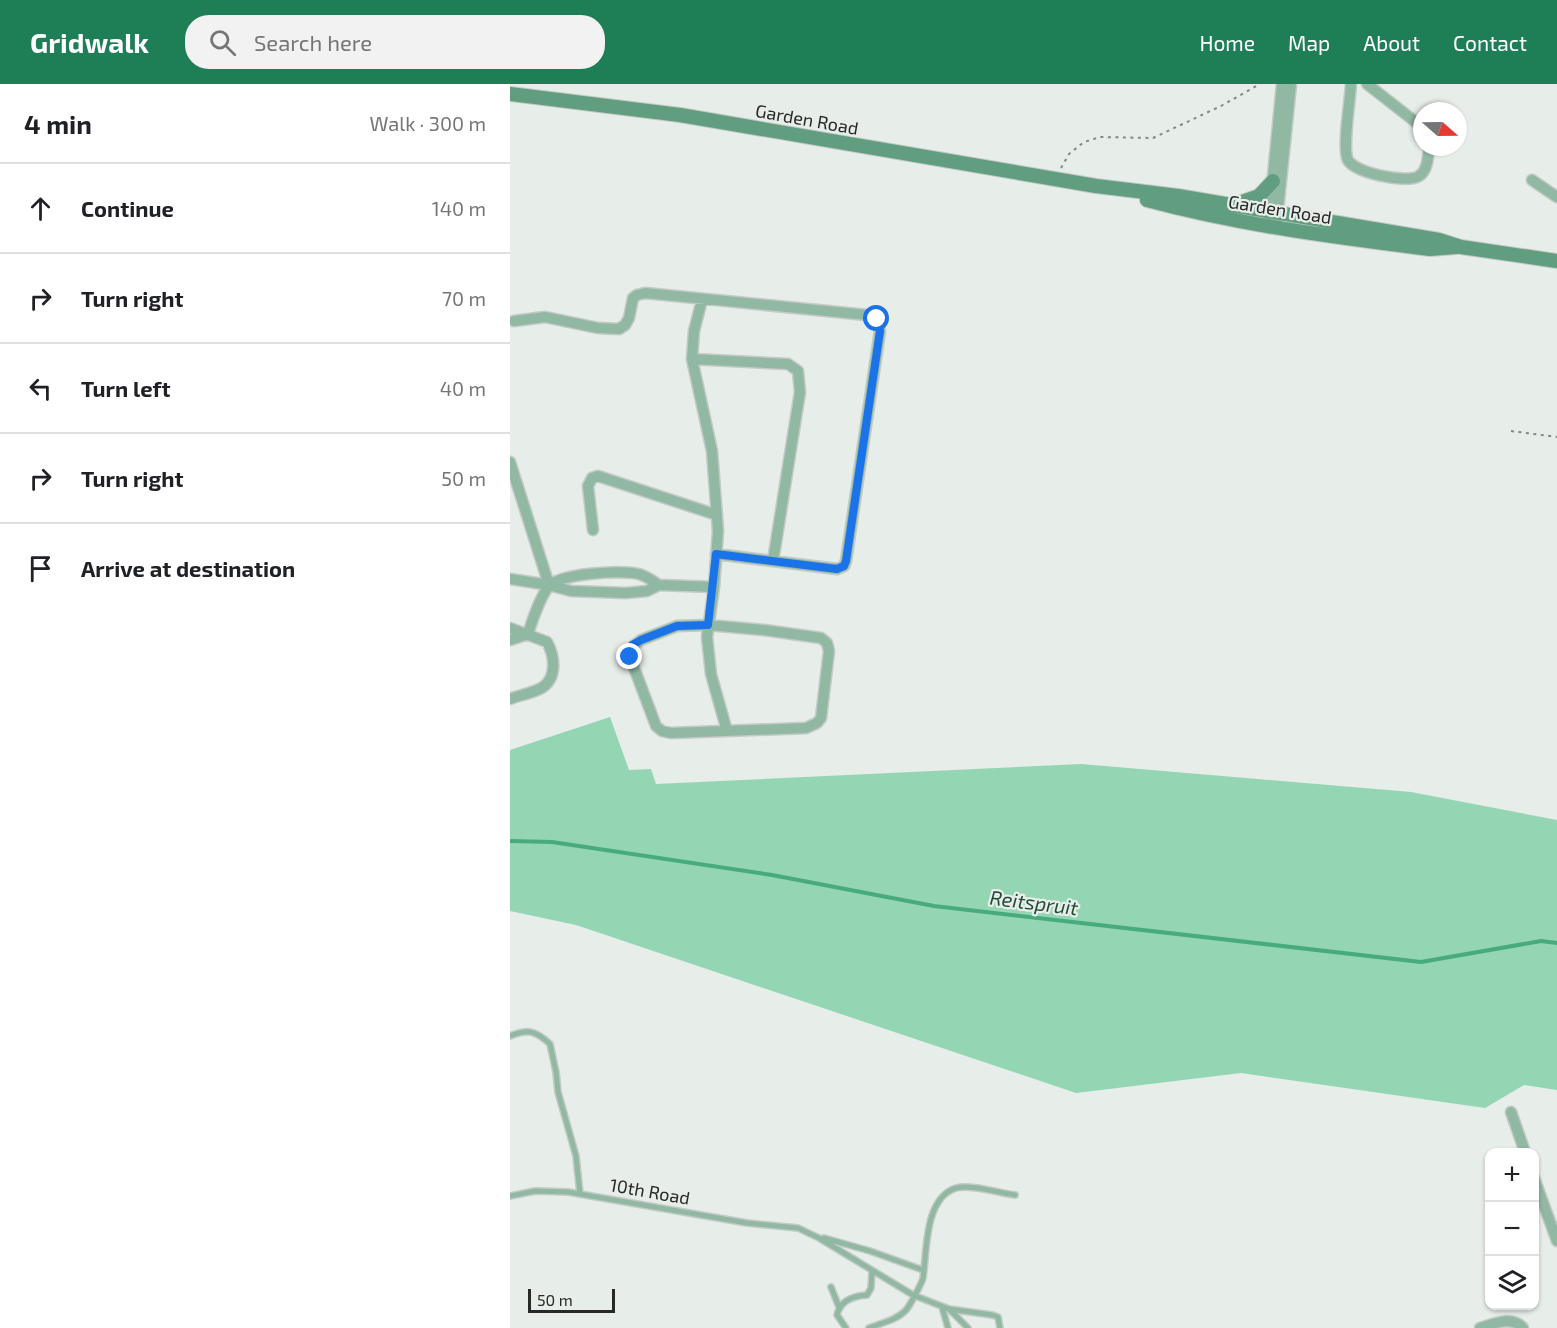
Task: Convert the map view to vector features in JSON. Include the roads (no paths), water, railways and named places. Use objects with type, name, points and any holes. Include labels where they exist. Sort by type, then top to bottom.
[{"type":"street","points":[[1274,213],[1273,181],[1282,84]]},
{"type":"street","points":[[1272,228],[1291,84]]},
{"type":"street","points":[[1352,84],[1347,158],[1353,166],[1362,171],[1411,180],[1422,174],[1428,156]]},
{"type":"street","points":[[1367,84],[1413,120]]},
{"type":"street","name":"Garden Road","points":[[510,94],[680,116],[1096,186],[1231,205],[1439,240],[1461,247],[1557,261]]},
{"type":"street","points":[[1532,180],[1557,197]]},
{"type":"street","points":[[1231,205],[1258,196],[1273,181]]},
{"type":"street","name":"Garden Road","points":[[1096,186],[1187,210],[1272,228],[1430,249],[1461,247]]},
{"type":"street","points":[[514,321],[545,317],[598,328],[619,329],[625,325],[631,302],[637,294],[645,293],[867,315],[877,319],[880,331],[844,566],[837,569],[716,554]]},
{"type":"street","points":[[702,300],[694,331],[692,358],[712,451],[718,531],[707,637],[711,674],[727,731]]},
{"type":"street","points":[[692,358],[788,364],[798,371],[800,392],[773,561]]},
{"type":"street","points":[[510,462],[549,585]]},
{"type":"street","points":[[593,530],[588,486],[592,478],[598,476],[717,515]]},
{"type":"street","points":[[528,634],[549,585],[569,577],[626,572],[638,574],[659,585],[714,586]]},
{"type":"street","points":[[510,579],[571,591],[626,593],[647,591],[659,585]]},
{"type":"street","points":[[708,625],[821,638],[829,645],[821,718],[817,723],[806,728],[671,734],[656,726],[630,657],[629,651],[632,645],[677,626],[708,625]]},
{"type":"street","points":[[510,628],[547,642],[554,662],[548,681],[542,688],[510,699]]},
{"type":"street","points":[[510,640],[528,634]]},
{"type":"street","points":[[1511,1112],[1524,1148]]},
{"type":"street","points":[[1539,1191],[1557,1240]]},
{"type":"street","points":[[1480,1328],[1498,1322],[1514,1321],[1523,1328]]},
{"type":"lane","points":[[510,1036],[524,1031],[533,1032],[550,1044],[558,1092],[576,1156],[580,1194]]},
{"type":"lane","points":[[869,1328],[896,1318],[907,1310],[913,1295],[921,1285],[933,1212],[947,1193],[956,1188],[967,1187],[1015,1196]]},
{"type":"lane","name":"10th Road","points":[[510,1196],[535,1191],[580,1194],[786,1227],[807,1231],[819,1238]]},
{"type":"lane","points":[[819,1238],[863,1248],[923,1270]]},
{"type":"lane","points":[[819,1238],[913,1295],[949,1309],[998,1317],[1000,1328]]},
{"type":"lane","points":[[846,1328],[837,1315],[839,1307],[844,1302],[867,1295],[871,1288],[872,1271]]},
{"type":"lane","points":[[831,1287],[839,1307]]},
{"type":"lane","points":[[942,1307],[948,1328]]},
{"type":"lane","points":[[949,1309],[968,1328]]},
{"type":"waterway","name":"Reitspruit","points":[[510,841],[552,842],[772,875],[934,906],[1421,962],[1541,941],[1557,943]]}]
